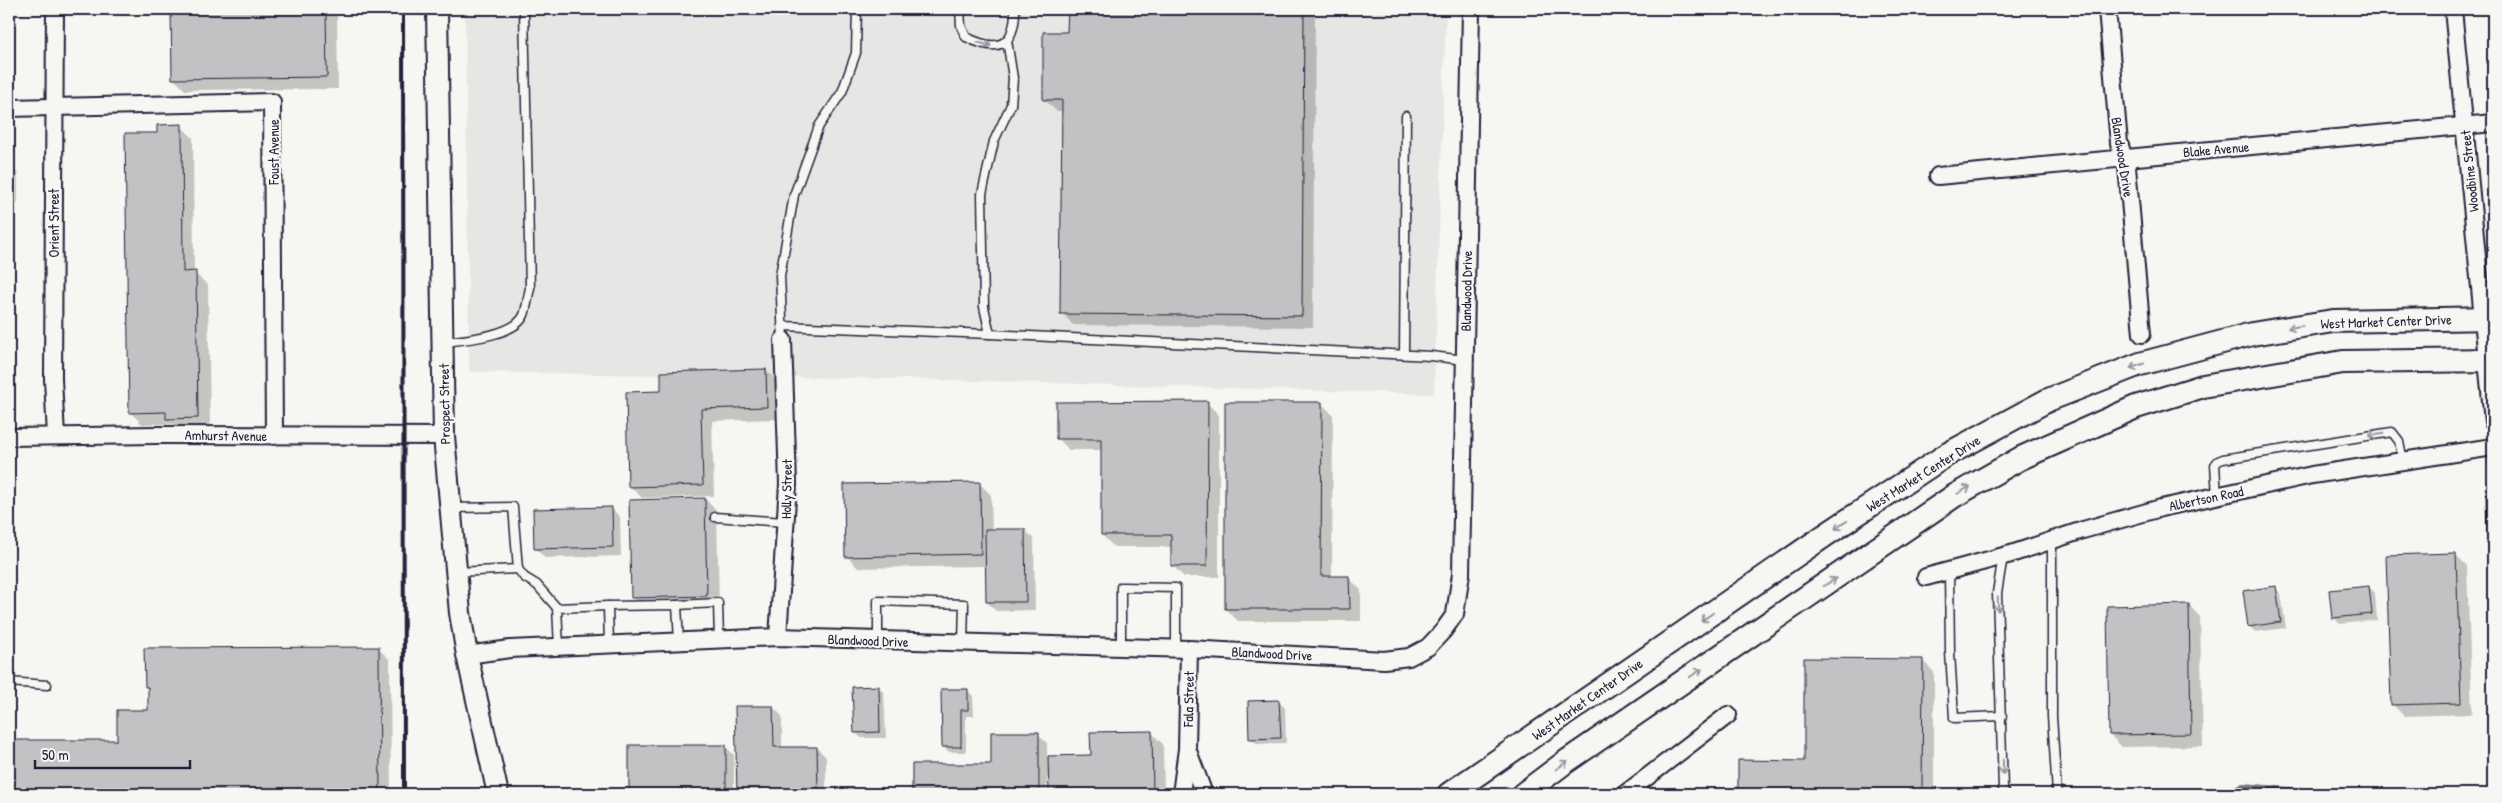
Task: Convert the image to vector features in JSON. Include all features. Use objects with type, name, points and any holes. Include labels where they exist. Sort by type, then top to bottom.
[{"type":"main road","name":"West Market Center Drive","points":[[1452,791],[1827,534],[1948,454],[2048,400],[2140,364],[2252,334],[2333,321],[2488,318]]},
{"type":"main road","points":[[1523,794],[1572,757],[1954,496],[2021,458],[2136,407],[2203,386],[2343,362],[2490,360]]},
{"type":"street","name":"Orient Street","points":[[55,9],[53,370],[56,436]]},
{"type":"street","name":"Prospect Street","points":[[437,9],[444,342],[444,436],[456,572],[467,655],[498,794]]},
{"type":"street","name":"Blandwood Drive","points":[[467,655],[510,649],[778,637],[1182,648],[1384,660],[1409,657],[1428,647],[1454,614],[1462,574],[1471,9]]},
{"type":"street","name":"Blandwood Drive","points":[[2107,9],[2119,143],[2127,167],[2142,334]]},
{"type":"street","name":"Woodbine Street","points":[[2453,9],[2464,126],[2488,318],[2493,422]]},
{"type":"street","name":"Foust Avenue","points":[[9,108],[272,102],[274,436]]},
{"type":"street","name":"Blake Avenue","points":[[1938,176],[2493,123]]},
{"type":"street","name":"Holly Street","points":[[778,637],[788,484],[782,333]]},
{"type":"street","name":"Amhurst Avenue","points":[[9,437],[444,436]]},
{"type":"street","name":"Albertson Road","points":[[1926,577],[2003,556],[2161,508],[2312,475],[2493,447]]},
{"type":"street","name":"Fala Street","points":[[1181,794],[1187,749],[1182,648]]},
{"type":"street","points":[[1625,794],[1728,716]]},
{"type":"street","name":"Fala Street","points":[[1187,749],[1204,794]]},
{"type":"lane","points":[[444,342],[480,338],[515,325],[524,316],[530,288],[524,9]]},
{"type":"lane","points":[[858,9],[856,53],[842,92],[819,126],[794,195],[780,276],[782,333],[990,334],[1404,354],[1465,360]]},
{"type":"lane","points":[[960,9],[961,26],[966,37],[984,46],[996,45],[1007,40],[1015,28],[1016,9]]},
{"type":"lane","points":[[990,334],[984,307],[982,194],[994,141],[1011,105],[1013,78],[1007,40]]},
{"type":"lane","points":[[1404,354],[1406,116]]},
{"type":"lane","points":[[2217,496],[2216,465],[2218,461],[2223,459],[2392,432],[2399,441],[2403,461]]},
{"type":"lane","points":[[451,508],[513,507],[518,569],[524,577],[537,585],[557,608],[559,647]]},
{"type":"lane","points":[[714,517],[785,522]]},
{"type":"lane","points":[[2052,540],[2053,730],[2057,794]]},
{"type":"lane","points":[[2003,556],[1997,593],[2003,789],[2006,794]]},
{"type":"lane","points":[[456,572],[518,569]]},
{"type":"lane","points":[[1949,571],[1950,652],[1954,718],[2002,716]]},
{"type":"lane","points":[[1121,647],[1121,587],[1176,588],[1182,648]]},
{"type":"lane","points":[[878,640],[878,602],[964,604],[963,642]]},
{"type":"lane","points":[[557,608],[718,603],[719,640]]},
{"type":"lane","points":[[677,605],[679,642]]},
{"type":"lane","points":[[608,606],[609,645]]},
{"type":"lane","points":[[9,682],[47,685]]},
{"type":"shaded area","points":[[465,9],[1446,9],[1434,394],[907,379],[469,372]]},
{"type":"building","points":[[171,9],[326,9],[327,77],[172,79]]},
{"type":"building","points":[[1068,9],[1304,9],[1302,316],[1060,314],[1062,100],[1043,100],[1043,32],[1067,32]]},
{"type":"building","points":[[182,124],[183,272],[196,271],[198,418],[166,419],[166,412],[129,413],[125,133],[157,133],[157,125]]},
{"type":"building","points":[[9,166],[12,166],[13,198],[9,198]]},
{"type":"building","points":[[766,369],[767,407],[701,409],[703,485],[628,487],[626,392],[661,391],[661,372]]},
{"type":"building","points":[[1208,401],[1207,566],[1171,566],[1171,535],[1101,535],[1101,439],[1056,439],[1056,402]]},
{"type":"building","points":[[1225,402],[1322,402],[1321,576],[1349,576],[1350,609],[1225,609]]},
{"type":"building","points":[[980,482],[981,554],[845,557],[844,484]]},
{"type":"building","points":[[2486,495],[2493,495],[2493,697],[2492,697]]},
{"type":"building","points":[[705,498],[707,596],[631,598],[629,500]]},
{"type":"building","points":[[612,507],[613,547],[534,549],[533,509]]},
{"type":"building","points":[[985,529],[1025,529],[1026,602],[986,602]]},
{"type":"building","points":[[2456,553],[2461,703],[2391,705],[2386,555]]},
{"type":"building","points":[[2276,586],[2281,622],[2248,627],[2243,591]]},
{"type":"building","points":[[2369,586],[2372,614],[2332,618],[2329,590]]},
{"type":"building","points":[[2189,604],[2191,734],[2109,735],[2107,606]]},
{"type":"building","points":[[379,647],[380,794],[9,794],[9,740],[117,740],[117,710],[148,710],[148,687],[145,687],[144,648]]},
{"type":"building","points":[[1804,658],[1923,659],[1922,794],[1738,794],[1738,760],[1804,761]]},
{"type":"building","points":[[879,686],[880,732],[854,733],[852,687]]},
{"type":"building","points":[[941,689],[968,689],[968,710],[961,710],[961,747],[942,747]]},
{"type":"building","points":[[1279,700],[1281,738],[1249,739],[1248,701]]},
{"type":"building","points":[[735,706],[773,706],[774,747],[817,747],[818,794],[737,794]]},
{"type":"building","points":[[1152,731],[1153,794],[1049,794],[1048,756],[1091,755],[1090,732]]},
{"type":"building","points":[[991,732],[1039,732],[1039,792],[912,792],[912,764],[991,764]]},
{"type":"building","points":[[629,745],[726,745],[726,794],[629,794]]},
{"type":"waterway","points":[[2216,794],[2244,786],[2333,794]]},
{"type":"railway","points":[[403,9],[404,794]]}]
